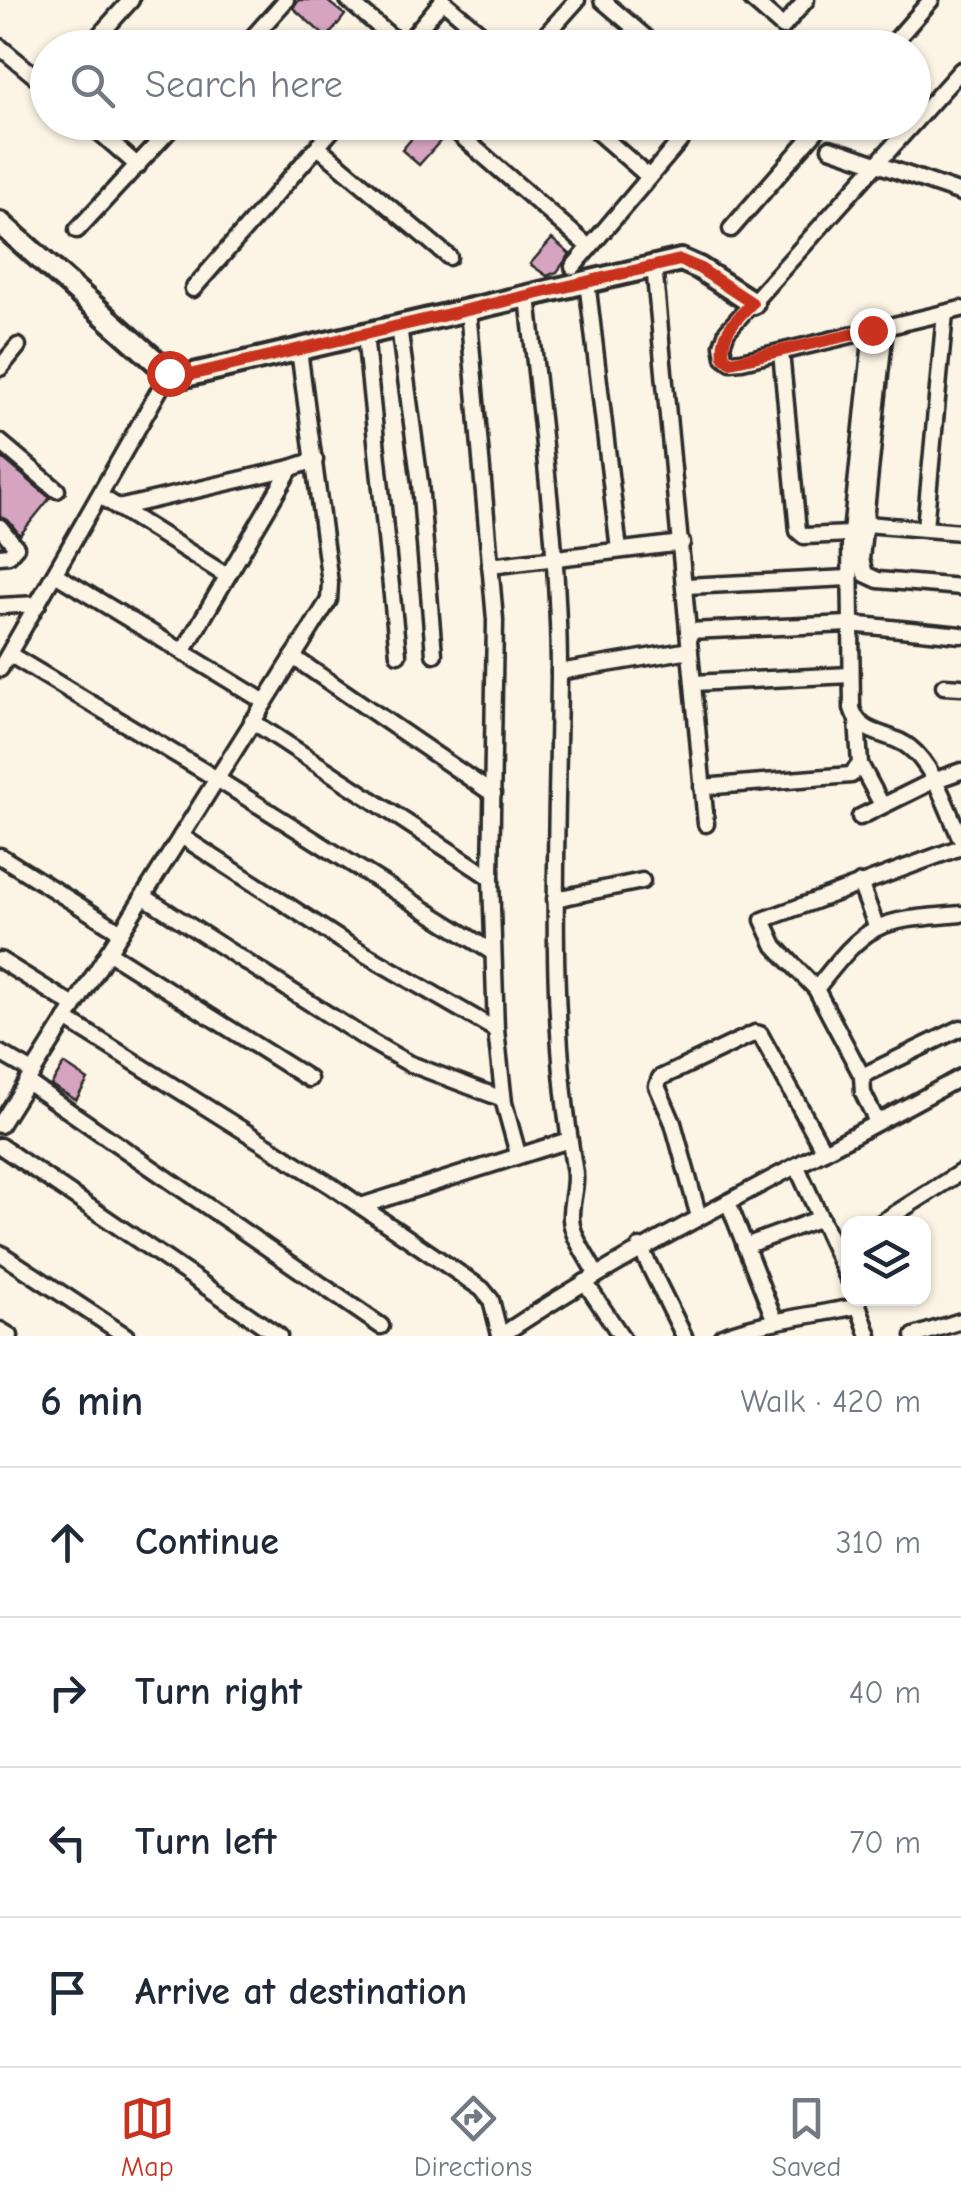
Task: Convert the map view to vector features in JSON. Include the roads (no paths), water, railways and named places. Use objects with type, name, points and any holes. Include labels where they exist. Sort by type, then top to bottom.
[{"type":"street","points":[[104,30],[131,0]]},
{"type":"street","points":[[260,30],[286,0]]},
{"type":"street","points":[[348,0],[383,30]]},
{"type":"street","points":[[417,30],[443,0],[477,30]]},
{"type":"street","points":[[550,30],[577,0]]},
{"type":"street","points":[[602,0],[637,30]]},
{"type":"street","points":[[752,0],[782,27],[806,0]]},
{"type":"street","points":[[905,30],[931,0]]},
{"type":"street","points":[[0,48],[30,72]]},
{"type":"street","points":[[931,104],[961,70]]},
{"type":"street","points":[[108,140],[138,166]]},
{"type":"street","points":[[78,230],[161,140]]},
{"type":"street","points":[[192,289],[324,140]]},
{"type":"street","points":[[465,140],[589,247]]},
{"type":"street","points":[[607,140],[649,176]]},
{"type":"street","points":[[619,550],[580,274],[589,247],[680,140]]},
{"type":"street","points":[[731,229],[808,140]]},
{"type":"street","points":[[900,140],[726,330],[724,357],[731,362],[742,361],[961,310]]},
{"type":"street","points":[[318,147],[449,257]]},
{"type":"street","points":[[830,148],[961,192]]},
{"type":"street","points":[[0,222],[169,373],[185,376],[528,295],[580,274],[680,260],[752,303]]},
{"type":"street","points":[[654,265],[706,824]]},
{"type":"street","points":[[528,295],[555,558],[559,672],[556,1005],[576,1177],[571,1221],[591,1278],[621,1336]]},
{"type":"street","points":[[468,309],[495,620],[490,878],[496,1030],[503,1100],[518,1154]]},
{"type":"street","points":[[924,528],[945,313]]},
{"type":"street","points":[[399,326],[420,484],[434,654]]},
{"type":"street","points":[[879,329],[861,559],[865,574],[878,580],[961,587]]},
{"type":"street","points":[[879,329],[851,534],[850,675],[860,764],[882,805]]},
{"type":"street","points":[[365,334],[398,654]]},
{"type":"street","points":[[0,368],[18,346]]},
{"type":"street","points":[[0,1124],[329,600],[300,350]]},
{"type":"street","points":[[781,352],[798,530],[804,536],[851,534]]},
{"type":"street","points":[[0,668],[169,373]]},
{"type":"street","points":[[0,442],[57,490]]},
{"type":"street","points":[[118,508],[315,460]]},
{"type":"street","points":[[183,652],[291,468]]},
{"type":"street","points":[[100,496],[227,576]]},
{"type":"street","points":[[866,524],[961,532]]},
{"type":"street","points":[[0,527],[16,547],[10,555],[0,556]]},
{"type":"street","points":[[490,566],[682,542]]},
{"type":"street","points":[[55,574],[264,702]]},
{"type":"street","points":[[686,586],[850,578]]},
{"type":"street","points":[[0,606],[38,604]]},
{"type":"street","points":[[688,632],[850,624],[961,635]]},
{"type":"street","points":[[559,672],[690,650]]},
{"type":"street","points":[[8,654],[217,778],[492,952]]},
{"type":"street","points":[[292,658],[493,794]]},
{"type":"street","points":[[694,683],[850,675]]},
{"type":"street","points":[[944,686],[961,688]]},
{"type":"street","points":[[856,720],[872,732],[905,743],[922,760],[961,839]]},
{"type":"street","points":[[252,722],[490,878]]},
{"type":"street","points":[[702,787],[846,777],[860,764]]},
{"type":"street","points":[[860,816],[961,771]]},
{"type":"street","points":[[180,836],[344,942],[496,1030]]},
{"type":"street","points":[[877,1122],[863,1093],[862,1076],[816,990],[775,946],[763,920],[961,847]]},
{"type":"street","points":[[0,856],[120,932]]},
{"type":"street","points":[[555,899],[642,881]]},
{"type":"street","points":[[860,882],[876,926]]},
{"type":"street","points":[[144,896],[395,1056],[503,1100]]},
{"type":"street","points":[[816,990],[847,950],[876,926],[961,914]]},
{"type":"street","points":[[108,952],[309,1078]]},
{"type":"street","points":[[0,960],[70,1012],[482,1289],[491,1300],[500,1336],[640,1247],[961,1077]]},
{"type":"street","points":[[862,1076],[961,1028]]},
{"type":"street","points":[[699,1217],[673,1122],[657,1086],[660,1078],[754,1033],[760,1034],[824,1152]]},
{"type":"street","points":[[0,1053],[382,1326]]},
{"type":"street","points":[[361,1206],[569,1140]]},
{"type":"street","points":[[0,1146],[279,1336]]},
{"type":"street","points":[[797,1167],[821,1218],[841,1245]]},
{"type":"street","points":[[892,1216],[961,1172]]},
{"type":"street","points":[[728,1202],[779,1326]]},
{"type":"street","points":[[745,1246],[821,1218]]},
{"type":"street","points":[[640,1247],[684,1336]]},
{"type":"street","points":[[0,1254],[126,1336]]},
{"type":"street","points":[[722,1336],[756,1324],[779,1326],[844,1306]]},
{"type":"street","points":[[859,1306],[870,1336]]},
{"type":"street","points":[[914,1336],[961,1321]]},
{"type":"street","points":[[0,1330],[10,1336]]}]
